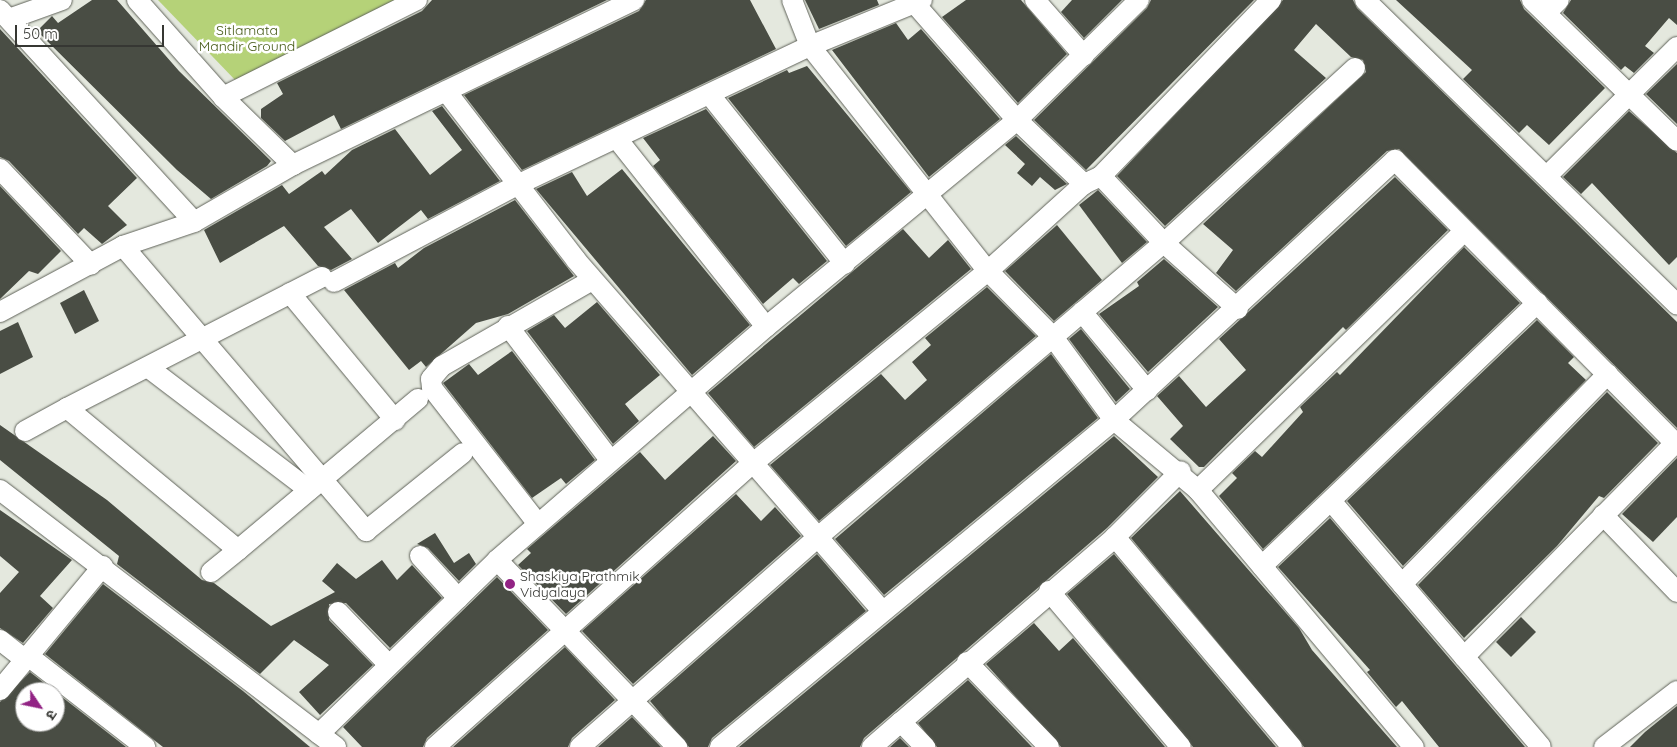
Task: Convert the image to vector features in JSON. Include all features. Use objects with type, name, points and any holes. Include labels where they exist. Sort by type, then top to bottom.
[{"type":"street","points":[[62,0],[4,15],[194,222]]},
{"type":"street","points":[[137,0],[223,97],[293,165]]},
{"type":"street","points":[[223,97],[417,0]]},
{"type":"street","points":[[0,312],[91,265],[123,246],[194,222],[293,165],[634,0]]},
{"type":"street","points":[[792,0],[810,46],[988,271],[1052,337],[1114,420],[1181,472],[1198,490],[1414,747]]},
{"type":"street","points":[[1034,0],[1084,56]]},
{"type":"street","points":[[319,734],[388,663],[497,560],[610,460],[766,327],[928,195],[1016,120],[1084,56],[1139,0]]},
{"type":"street","points":[[434,747],[563,628],[752,464],[988,271],[1093,180],[1271,0]]},
{"type":"street","points":[[1365,0],[1677,304]]},
{"type":"street","points":[[25,431],[290,293],[328,279],[517,184],[618,140],[810,46],[918,2],[1016,120],[1093,180],[1238,309]]},
{"type":"street","points":[[1546,4],[1628,95],[1677,141]]},
{"type":"street","points":[[1547,176],[1677,47]]},
{"type":"street","points":[[580,747],[818,537],[1164,243],[1355,68]]},
{"type":"street","points":[[446,91],[592,280],[689,394],[882,611]]},
{"type":"street","points":[[710,95],[844,264]]},
{"type":"street","points":[[618,140],[766,327]]},
{"type":"street","points":[[720,747],[1114,420],[1238,309],[1395,160],[1463,232],[1537,303],[1676,444],[1603,514],[1464,658]]},
{"type":"street","points":[[0,169],[91,265]]},
{"type":"street","points":[[1198,490],[1463,232]]},
{"type":"street","points":[[123,246],[203,339],[316,485]]},
{"type":"street","points":[[538,524],[432,388],[431,379],[442,366],[508,326],[592,280]]},
{"type":"street","points":[[290,293],[395,420]]},
{"type":"street","points":[[1262,566],[1537,303]]},
{"type":"street","points":[[1082,312],[1147,390]]},
{"type":"street","points":[[508,326],[610,460]]},
{"type":"street","points":[[149,368],[316,485],[366,531],[463,453]]},
{"type":"street","points":[[1402,584],[1608,374]]},
{"type":"street","points":[[211,572],[418,399]]},
{"type":"street","points":[[68,408],[238,550]]},
{"type":"street","points":[[872,747],[1049,591],[1115,537],[1181,472]]},
{"type":"street","points":[[0,490],[103,566],[336,747]]},
{"type":"street","points":[[1331,501],[1541,747]]},
{"type":"street","points":[[1603,514],[1677,592]]},
{"type":"street","points":[[1115,537],[1292,747]]},
{"type":"street","points":[[420,556],[458,598]]},
{"type":"street","points":[[497,560],[677,747]]},
{"type":"street","points":[[0,690],[103,566]]},
{"type":"street","points":[[1049,591],[1181,747]]},
{"type":"street","points":[[338,612],[388,663]]},
{"type":"street","points":[[0,640],[26,657],[145,747]]},
{"type":"street","points":[[967,662],[1049,747]]},
{"type":"street","points":[[1604,747],[1677,690]]},
{"type":"street","points":[[901,722],[925,747]]},
{"type":"green space","name":"Sitlamata Mandir Ground","points":[[158,0],[405,0],[238,83]]},
{"type":"building","points":[[92,0],[117,0],[179,71],[271,161],[267,166],[211,199],[177,170],[37,31],[52,16],[58,23]]},
{"type":"building","points":[[432,0],[607,0],[341,129],[334,115],[285,141],[261,118],[261,109],[283,94],[277,83],[422,11]]},
{"type":"building","points":[[646,0],[750,0],[776,49],[522,170],[464,95],[639,11]]},
{"type":"building","points":[[805,0],[877,0],[879,5],[819,29]]},
{"type":"building","points":[[966,0],[1021,0],[1067,54],[1018,103],[942,17]]},
{"type":"building","points":[[1072,0],[1122,0],[1084,38],[1061,12]]},
{"type":"building","points":[[1151,0],[1254,0],[1086,170],[1034,120],[1147,8]]},
{"type":"building","points":[[1283,0],[1353,0],[1357,8],[1677,322],[1677,428],[1399,149],[1387,151],[1236,291],[1216,273],[1233,250],[1203,224],[1366,72],[1363,60],[1351,57],[1316,24],[1294,50],[1326,78],[1165,226],[1117,176]]},
{"type":"building","points":[[1396,0],[1520,0],[1524,9],[1605,88],[1549,145],[1527,125],[1519,133],[1463,79],[1472,70]]},
{"type":"building","points":[[1571,0],[1677,0],[1677,25],[1669,18],[1645,46],[1654,53],[1634,73],[1625,66],[1621,70],[1563,13]]},
{"type":"building","points":[[896,23],[908,40],[921,29],[1000,119],[929,177],[832,50]]},
{"type":"building","points":[[0,29],[137,178],[108,206],[127,225],[102,244],[84,228],[78,234],[9,161],[0,157]]},
{"type":"building","points":[[1677,64],[1677,124],[1646,94]]},
{"type":"building","points":[[807,66],[911,192],[846,246],[728,98],[787,70],[789,73]]},
{"type":"building","points":[[442,106],[500,181],[428,219],[421,210],[378,243],[351,209],[324,227],[352,259],[331,270],[318,266],[284,226],[220,263],[204,230],[282,185],[289,194],[322,171],[325,175],[352,150],[395,129],[430,175],[462,150],[432,111]]},
{"type":"building","points":[[706,109],[827,261],[799,284],[793,278],[763,304],[653,166],[660,160],[643,138]]},
{"type":"building","points":[[1629,111],[1677,153],[1677,257],[1669,265],[1592,183],[1581,194],[1563,177]]},
{"type":"building","points":[[1016,136],[1067,184],[1055,190],[1040,177],[1032,186],[1017,173],[1025,164],[1005,145]]},
{"type":"building","points":[[622,169],[750,325],[692,375],[536,189],[572,172],[587,196]]},
{"type":"building","points":[[1395,177],[1448,230],[1346,330],[1343,327],[1204,467],[1199,467],[1170,439],[1183,426],[1157,396],[1179,376],[1206,407],[1246,370],[1219,339]]},
{"type":"building","points":[[0,186],[61,251],[38,274],[29,271],[0,299]]},
{"type":"building","points":[[1098,190],[1147,242],[1122,263],[1079,205]]},
{"type":"building","points":[[515,200],[574,276],[508,314],[476,323],[426,367],[421,361],[409,370],[344,290],[395,263],[398,268],[424,248]]},
{"type":"building","points":[[1057,225],[1102,280],[1054,321],[1005,271]]},
{"type":"building","points":[[903,229],[929,258],[948,240],[971,269],[754,447],[708,393]]},
{"type":"building","points":[[1464,247],[1520,303],[1263,549],[1219,496],[1237,478],[1232,473],[1255,451],[1262,457],[1303,412],[1300,407],[1337,372],[1340,375]]},
{"type":"building","points":[[1164,259],[1218,307],[1148,372],[1099,314],[1139,286],[1137,282]]},
{"type":"building","points":[[987,287],[1036,336],[819,521],[770,465],[881,374],[905,400],[927,380],[912,362],[931,345],[925,338]]},
{"type":"building","points":[[84,290],[99,321],[75,334],[60,303]]},
{"type":"building","points":[[597,302],[660,375],[625,404],[639,421],[613,444],[527,331],[554,315],[565,328]]},
{"type":"building","points":[[1537,320],[1574,357],[1568,363],[1586,380],[1403,566],[1347,501]]},
{"type":"building","points":[[18,322],[33,357],[0,374],[0,331]]},
{"type":"building","points":[[1081,329],[1130,389],[1116,402],[1069,339]]},
{"type":"building","points":[[512,351],[595,460],[566,484],[561,478],[532,498],[443,383],[469,364],[478,375]]},
{"type":"building","points":[[1051,354],[1098,418],[884,595],[835,539]]},
{"type":"building","points":[[1607,392],[1658,443],[1604,498],[1599,496],[1557,546],[1464,638],[1418,585]]},
{"type":"building","points":[[0,425],[107,500],[202,580],[214,583],[271,626],[335,592],[322,581],[337,563],[356,579],[382,560],[397,580],[412,565],[442,598],[390,648],[346,603],[329,604],[329,620],[373,665],[320,715],[299,692],[329,665],[294,640],[260,674],[117,564],[119,556],[0,460]]},
{"type":"building","points":[[713,436],[736,461],[566,614],[518,565],[531,553],[527,549],[640,452],[665,480]]},
{"type":"building","points":[[1114,436],[1158,477],[1107,528],[864,738],[860,747],[739,747]]},
{"type":"building","points":[[1677,458],[1677,517],[1653,542],[1622,514]]},
{"type":"building","points":[[1180,491],[1299,628],[1312,650],[1397,747],[1304,747],[1131,538]]},
{"type":"building","points":[[736,494],[761,521],[775,507],[801,536],[633,684],[582,631]]},
{"type":"building","points":[[0,510],[72,560],[40,596],[53,608],[23,643],[0,628],[0,593],[19,572],[0,556]]},
{"type":"building","points":[[1330,518],[1525,747],[1439,747],[1402,701],[1396,707],[1367,672],[1370,670],[1278,567]]},
{"type":"building","points":[[435,533],[454,563],[469,553],[476,564],[459,581],[428,548],[417,544]]},
{"type":"building","points":[[817,554],[866,611],[712,738],[708,747],[689,747],[650,701]]},
{"type":"building","points":[[1114,554],[1276,747],[1193,747],[1067,594]]},
{"type":"building","points":[[497,577],[548,630],[427,738],[423,747],[362,747],[343,727]]},
{"type":"building","points":[[103,584],[243,691],[310,747],[163,747],[154,740],[45,654]]},
{"type":"building","points":[[1521,617],[1536,632],[1511,657],[1496,642]]},
{"type":"building","points":[[1034,623],[1059,651],[1073,638],[1165,747],[1061,747],[986,664]]},
{"type":"building","points":[[565,647],[615,700],[572,738],[568,747],[453,747]]},
{"type":"building","points":[[30,672],[43,682],[20,682]]},
{"type":"building","points":[[968,680],[1032,747],[937,747],[918,723]]},
{"type":"building","points":[[15,687],[15,732],[65,732],[65,699],[126,747],[0,747],[0,702]]},
{"type":"building","points":[[1677,706],[1677,747],[1630,747],[1645,732]]},
{"type":"building","points":[[632,717],[661,747],[598,747]]},
{"type":"building","points":[[900,738],[909,747],[890,747]]},
{"type":"place","name":"Shaskiya Prathmik Vidyalaya","points":[[510,584]]}]
